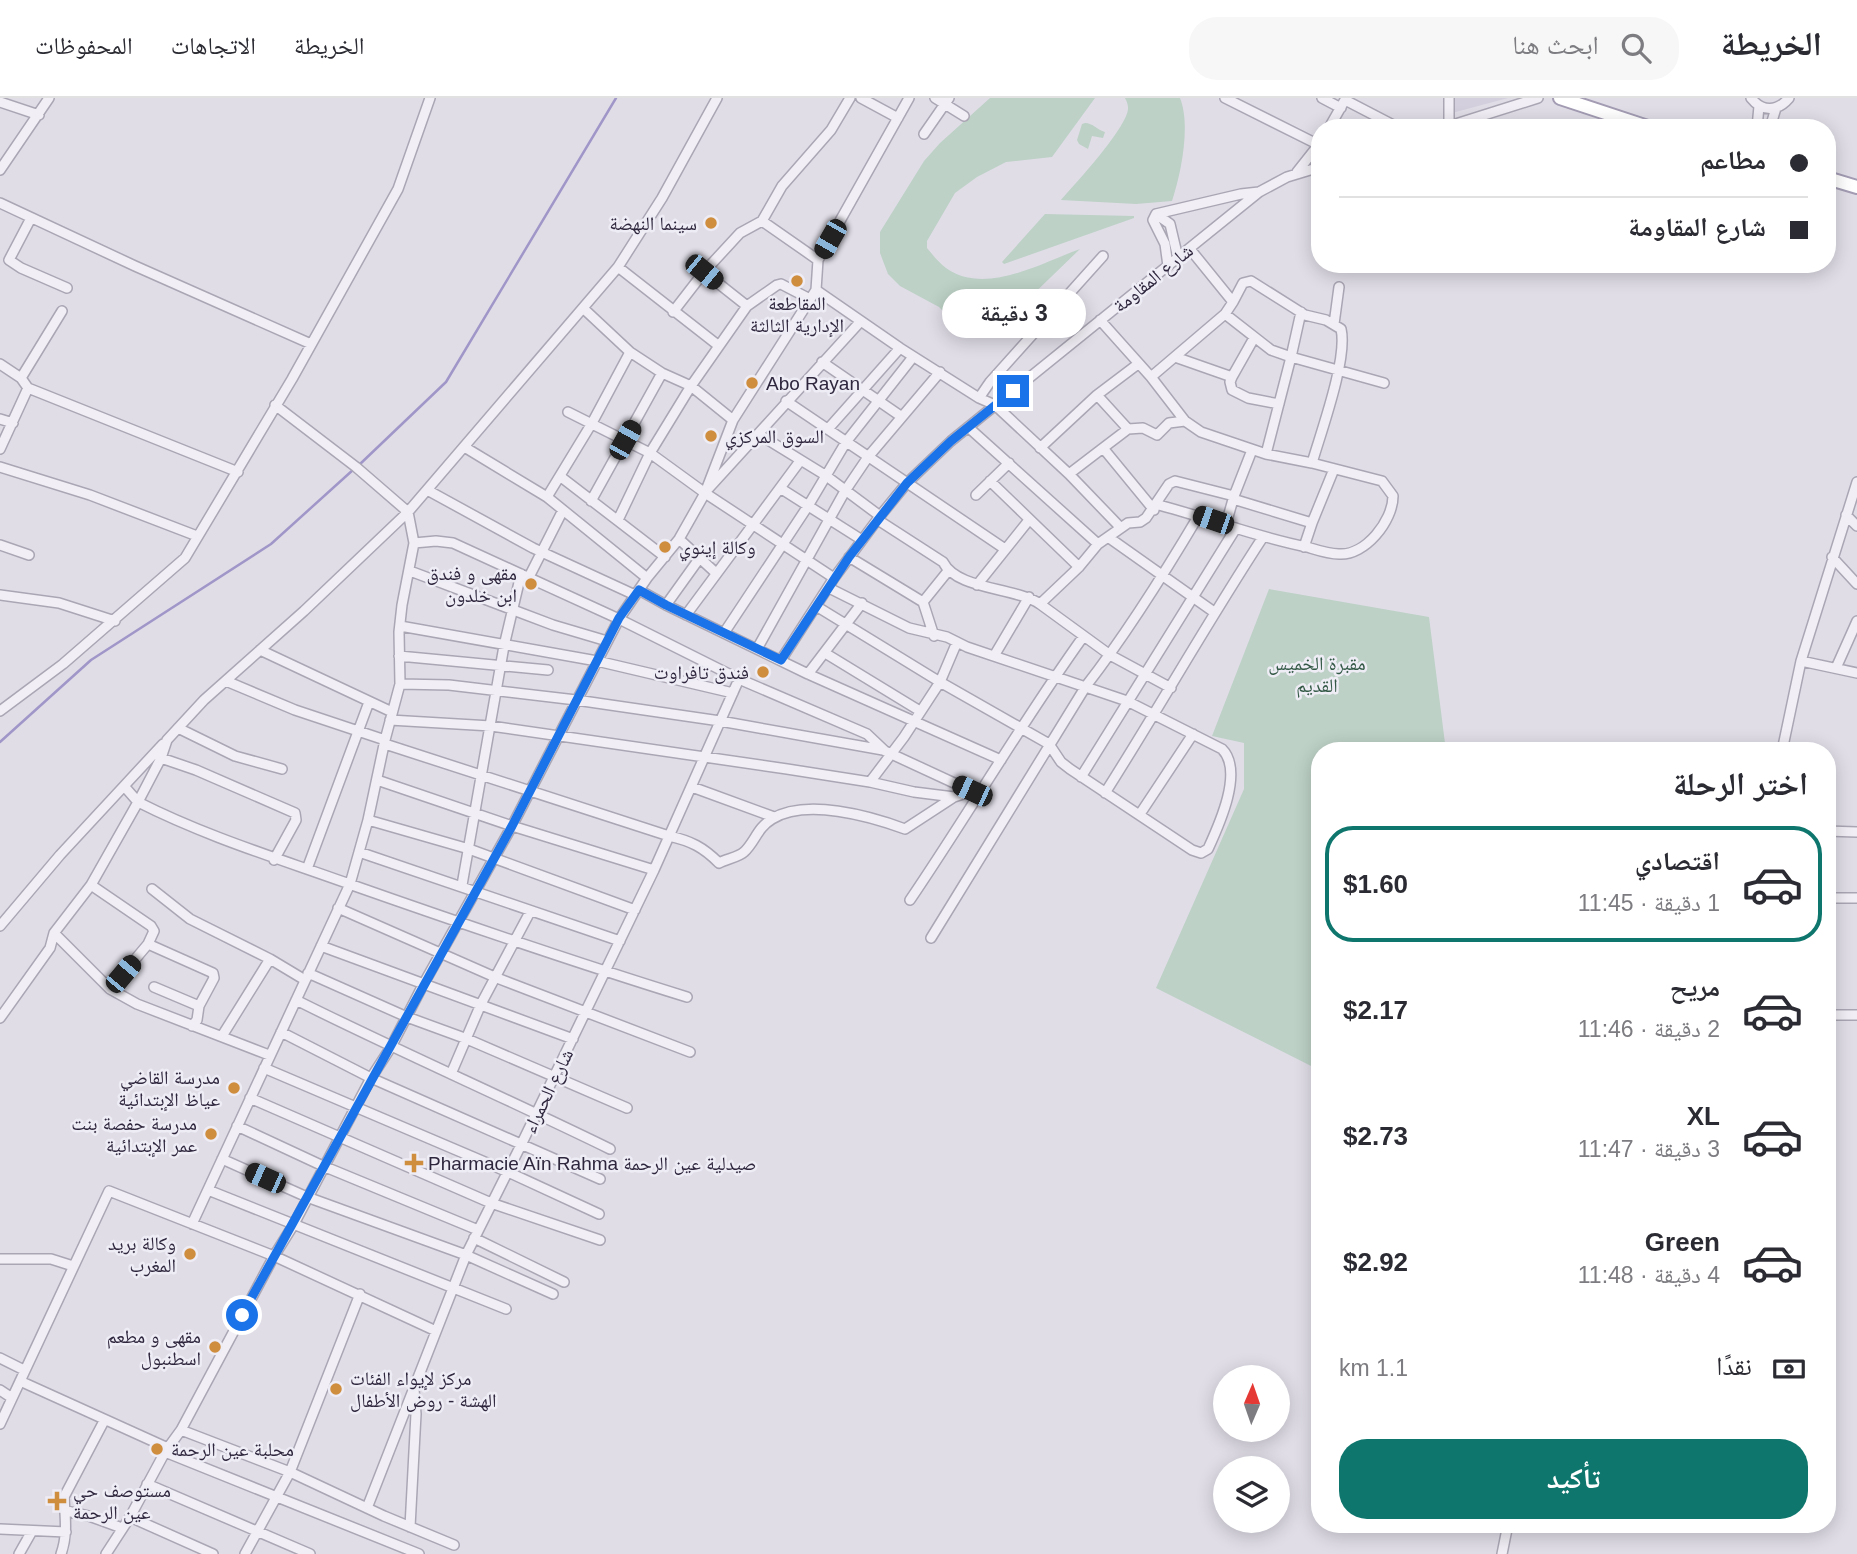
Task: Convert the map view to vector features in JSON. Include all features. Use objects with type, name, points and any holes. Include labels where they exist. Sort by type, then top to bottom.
[{"type":"main road","points":[[1560,98],[1624,119]]},
{"type":"main road","points":[[1836,181],[1857,187]]},
{"type":"street","points":[[0,711],[115,621],[185,558],[292,379],[398,189],[430,98]]},
{"type":"street","points":[[0,926],[60,856],[204,700],[429,491],[618,267],[662,198],[717,98]]},
{"type":"street","points":[[673,312],[704,272],[740,233],[762,221],[782,186],[831,130],[850,98]]},
{"type":"street","points":[[861,98],[898,118]]},
{"type":"street","points":[[110,1553],[166,1450],[181,1430],[323,1166],[512,826],[619,618],[646,578],[679,540],[705,493],[733,420],[816,290],[818,260],[909,98]]},
{"type":"street","points":[[935,98],[947,101],[964,116]]},
{"type":"street","points":[[1322,98],[1344,102],[1380,119]]},
{"type":"street","points":[[1447,119],[1449,98]]},
{"type":"street","points":[[1471,119],[1538,98]]},
{"type":"street","points":[[1751,98],[1759,106],[1776,108]]},
{"type":"street","points":[[1773,119],[1776,108],[1789,98]]},
{"type":"street","points":[[0,170],[39,115],[45,99]]},
{"type":"street","points":[[1231,99],[1311,140]]},
{"type":"street","points":[[923,134],[947,101]]},
{"type":"street","points":[[0,102],[39,115]]},
{"type":"street","points":[[1334,119],[1344,102]]},
{"type":"street","points":[[1758,119],[1759,106]]},
{"type":"street","points":[[1294,175],[1311,154]]},
{"type":"street","name":"شارع المقاومة","points":[[781,660],[834,578],[907,483],[968,427],[1259,192],[1311,170]]},
{"type":"street","points":[[1156,214],[1259,192]]},
{"type":"street","points":[[0,203],[311,344]]},
{"type":"street","points":[[1156,214],[1170,224],[1178,258]]},
{"type":"street","points":[[1156,214],[1153,220],[1165,244],[1168,266]]},
{"type":"street","points":[[31,218],[9,260],[67,288]]},
{"type":"street","points":[[762,221],[818,260]]},
{"type":"street","points":[[1190,249],[1233,302]]},
{"type":"street","points":[[979,398],[990,382],[1102,256]]},
{"type":"street","points":[[618,267],[719,346]]},
{"type":"street","points":[[704,272],[747,306]]},
{"type":"street","points":[[1151,377],[1225,314],[1243,283],[1251,281],[1301,312],[1340,327],[1342,333],[1337,371],[1312,463]]},
{"type":"street","points":[[618,520],[650,453],[691,386],[747,306],[781,284],[810,299]]},
{"type":"street","points":[[1334,324],[1339,287]]},
{"type":"street","points":[[816,290],[900,348],[979,398],[995,405],[1121,527]]},
{"type":"street","points":[[584,309],[630,352],[662,373],[691,386],[733,420]]},
{"type":"street","points":[[21,378],[62,311]]},
{"type":"street","points":[[1266,454],[1301,312]]},
{"type":"street","points":[[1225,314],[1270,350],[1384,383]]},
{"type":"street","points":[[1100,320],[1151,377],[1185,421],[1201,432],[1266,454],[1382,481],[1393,496],[1391,509],[1368,542],[1356,552],[1338,554],[1304,547],[1263,537],[1199,515],[1155,507],[1103,448]]},
{"type":"street","points":[[705,493],[860,322]]},
{"type":"street","points":[[1254,338],[1230,385],[1234,393],[1279,404]]},
{"type":"street","points":[[828,429],[900,348]]},
{"type":"street","points":[[547,497],[592,423],[630,352]]},
{"type":"street","points":[[724,633],[808,506],[846,442],[913,356]]},
{"type":"street","points":[[1175,357],[1232,377]]},
{"type":"street","points":[[822,362],[902,417]]},
{"type":"street","points":[[0,364],[21,378],[28,388],[238,472]]},
{"type":"street","points":[[1041,448],[1097,395],[1138,364]]},
{"type":"street","points":[[757,649],[845,491],[868,457],[940,372]]},
{"type":"street","points":[[591,501],[662,373]]},
{"type":"street","points":[[0,449],[28,388]]},
{"type":"street","points":[[1097,395],[1128,429]]},
{"type":"street","points":[[786,401],[1004,549]]},
{"type":"street","points":[[192,1224],[349,884],[368,820],[400,684],[400,626],[414,543],[408,512],[356,467],[275,405]]},
{"type":"street","points":[[568,412],[650,453],[705,493],[834,578]]},
{"type":"street","points":[[0,419],[13,423]]},
{"type":"street","points":[[1069,474],[1128,429],[1143,428],[1157,435],[1169,424],[1185,421]]},
{"type":"street","points":[[968,427],[1098,544]]},
{"type":"street","points":[[760,435],[825,475],[879,518],[943,562],[948,571],[977,584],[1029,597],[1110,655],[1171,688]]},
{"type":"street","points":[[466,448],[547,497],[646,578]]},
{"type":"street","points":[[1226,524],[1252,450]]},
{"type":"street","points":[[686,615],[800,461]]},
{"type":"street","points":[[976,495],[1009,463]]},
{"type":"street","points":[[0,467],[90,495],[197,536]]},
{"type":"street","points":[[1304,547],[1335,469]]},
{"type":"street","points":[[561,477],[665,557]]},
{"type":"street","points":[[990,481],[1079,567]]},
{"type":"street","points":[[1040,604],[1079,567],[1098,544],[1128,523],[1140,522],[1155,507],[1165,488],[1175,481],[1312,523]]},
{"type":"street","points":[[1784,742],[1801,661],[1857,482]]},
{"type":"street","points":[[780,488],[862,540]]},
{"type":"street","points":[[429,491],[542,552],[666,605],[808,674],[1001,760]]},
{"type":"street","points":[[462,885],[504,646],[513,609],[525,575],[542,552],[564,510]]},
{"type":"street","points":[[931,938],[1049,744],[1162,577],[1199,515]]},
{"type":"street","points":[[1846,515],[1857,526]]},
{"type":"street","points":[[977,584],[1029,520]]},
{"type":"street","points":[[1081,777],[1236,528]]},
{"type":"street","points":[[1108,537],[1214,612]]},
{"type":"street","points":[[1105,793],[1171,688],[1214,612],[1263,537]]},
{"type":"street","points":[[679,540],[716,573]]},
{"type":"street","points":[[414,543],[453,543],[619,618],[739,679],[867,734],[888,752]]},
{"type":"street","points":[[1,546],[29,555]]},
{"type":"street","points":[[849,557],[923,603],[934,636]]},
{"type":"street","points":[[1832,557],[1857,584]]},
{"type":"street","points":[[666,605],[698,558]]},
{"type":"street","points":[[410,571],[553,625],[607,641]]},
{"type":"street","points":[[923,603],[948,571]]},
{"type":"street","points":[[816,606],[940,682],[1049,744],[1061,762],[1081,777],[1196,852],[1202,853],[1208,849],[1225,806],[1232,776],[1231,764],[1222,750],[1127,701],[994,656],[947,637],[909,628],[829,588]]},
{"type":"street","points":[[0,595],[59,603],[115,621]]},
{"type":"street","points":[[994,656],[1029,597]]},
{"type":"street","points":[[808,674],[862,603]]},
{"type":"street","points":[[1836,668],[1857,621]]},
{"type":"street","points":[[400,626],[597,661],[733,693]]},
{"type":"street","points":[[910,900],[976,793],[1023,729],[1083,637]]},
{"type":"street","points":[[870,782],[888,752],[940,682],[957,642]]},
{"type":"street","points":[[260,650],[369,702],[391,716],[491,726],[870,782],[914,792],[954,797],[976,793]]},
{"type":"street","points":[[825,653],[920,711]]},
{"type":"street","points":[[399,656],[548,670]]},
{"type":"street","points":[[1801,661],[1857,673]]},
{"type":"street","name":"شارع الحمراء","points":[[367,1508],[466,1255],[654,870],[739,679]]},
{"type":"street","points":[[226,681],[295,710],[482,776],[693,842],[719,863],[745,851],[758,830],[774,817],[800,809],[825,810],[882,820],[905,829],[954,797]]},
{"type":"street","points":[[400,684],[449,685],[720,720],[888,752],[976,793]]},
{"type":"street","points":[[307,869],[369,702]]},
{"type":"street","points":[[178,728],[235,756],[282,769]]},
{"type":"street","points":[[1140,814],[1193,734]]},
{"type":"street","points":[[0,1018],[50,948],[54,933],[91,885],[138,802],[161,758],[167,740]]},
{"type":"street","points":[[161,758],[196,770],[295,813],[296,820],[275,860]]},
{"type":"street","points":[[377,780],[654,870]]},
{"type":"street","points":[[124,786],[138,802],[183,824],[275,860],[604,972],[687,997]]},
{"type":"street","points":[[692,787],[774,817]]},
{"type":"street","points":[[368,820],[469,849],[635,910]]},
{"type":"street","points":[[1836,831],[1857,832]]},
{"type":"street","points":[[359,852],[620,941]]},
{"type":"street","points":[[91,885],[151,926],[153,935],[110,989]]},
{"type":"street","points":[[152,889],[190,919],[307,977],[467,1039],[627,1108]]},
{"type":"street","points":[[1836,898],[1857,898]]},
{"type":"street","points":[[338,908],[497,978],[690,1052]]},
{"type":"street","points":[[451,1074],[481,1004],[530,912]]},
{"type":"street","points":[[54,933],[110,989],[137,1004],[269,1055]]},
{"type":"street","points":[[148,944],[213,973],[214,978],[192,1026]]},
{"type":"street","points":[[321,946],[573,1039]]},
{"type":"street","points":[[222,1036],[270,959]]},
{"type":"street","points":[[154,987],[199,1006]]},
{"type":"street","points":[[296,1000],[611,1149]]},
{"type":"street","points":[[1836,1015],[1857,1015]]},
{"type":"street","points":[[281,1032],[372,1078],[600,1179]]},
{"type":"street","points":[[264,1068],[508,1172],[599,1214]]},
{"type":"street","points":[[250,1098],[491,1203],[600,1240]]},
{"type":"street","points":[[237,1126],[476,1234],[564,1282]]},
{"type":"street","points":[[222,1159],[307,1197],[466,1255],[553,1294]]},
{"type":"street","points":[[208,1190],[506,1309]]},
{"type":"street","points":[[0,1424],[109,1191],[274,1256],[436,1331]]},
{"type":"street","points":[[0,1259],[51,1259],[73,1266]]},
{"type":"street","points":[[245,1554],[290,1472],[360,1294]]},
{"type":"street","points":[[0,1358],[24,1370]]},
{"type":"street","points":[[20,1381],[166,1450],[419,1554]]},
{"type":"street","points":[[410,1527],[416,1414],[414,1388]]},
{"type":"street","points":[[0,1390],[12,1398]]},
{"type":"street","points":[[61,1554],[66,1532],[67,1511],[64,1497],[104,1421]]},
{"type":"street","points":[[181,1430],[290,1472],[454,1545]]},
{"type":"street","points":[[147,1484],[310,1554]]},
{"type":"street","points":[[67,1511],[122,1528]]},
{"type":"street","points":[[130,1517],[213,1554]]},
{"type":"street","points":[[0,1529],[66,1532]]},
{"type":"street","points":[[19,1554],[32,1531]]},
{"type":"street","points":[[1502,1554],[1506,1533]]},
{"type":"shaded area","points":[[1453,98],[1508,98],[1452,113]]},
{"type":"green space","points":[[990,98],[1095,98],[1052,157],[1006,162],[977,177],[955,193],[927,241],[927,248],[946,268],[961,276],[978,279],[995,278],[1031,269],[1080,249],[999,324],[984,329],[966,328],[951,319],[939,307],[900,286],[888,274],[880,253],[880,232],[924,161]]},
{"type":"green space","points":[[1125,98],[1180,98],[1185,135],[1179,177],[1172,201],[1136,204],[1061,200],[1119,129],[1128,109]]},
{"type":"green space","points":[[1082,124],[1105,132],[1103,138],[1092,136],[1088,149],[1077,140]]},
{"type":"green space","points":[[1045,214],[1134,218],[1004,264],[1002,262]]},
{"type":"green space","name":"مقبرة الخميس القديم","points":[[1269,589],[1429,617],[1445,742],[1311,742],[1311,1066],[1156,988],[1244,789],[1244,743],[1212,736]]},
{"type":"waterway","points":[[359,465],[446,382],[616,98]]},
{"type":"waterway","points":[[0,742],[91,660],[271,544],[354,469]]},
{"type":"place","name":"سينما النهضة","points":[[711,223]]},
{"type":"place","name":"المقاطعة الإدارية الثالثة","points":[[797,281]]},
{"type":"place","name":"Abo Rayan","points":[[752,383]]},
{"type":"place","name":"السوق المركزي","points":[[711,436]]},
{"type":"place","name":"وكالة إينوي","points":[[665,547]]},
{"type":"place","name":"مقهى و فندق ابن خلدون","points":[[531,584]]},
{"type":"place","name":"فندق تافراوت","points":[[763,672]]},
{"type":"place","name":"مدرسة القاضي عياظ الإبتدائية","points":[[234,1088]]},
{"type":"place","name":"مدرسة حفصة بنت عمر الإبتدائية","points":[[211,1134]]},
{"type":"place","name":"Pharmacie Aïn Rahma صيدلية عين الرحمة","points":[[414,1163]]},
{"type":"place","name":"وكالة بريد المغرب","points":[[190,1254]]},
{"type":"place","name":"مقهى و مطعم اسطنبول","points":[[215,1347]]},
{"type":"place","name":"مركز لإيواء الفئات الهشة - روض الأطفال","points":[[336,1389]]},
{"type":"place","name":"محلبة عين الرحمة","points":[[157,1449]]},
{"type":"place","name":"مستوصف حي عين الرحمة","points":[[57,1501]]},
{"type":"route","points":[[242,1315],[512,826],[619,618],[639,590],[781,660],[834,578],[907,483],[951,441],[1013,391]]}]
